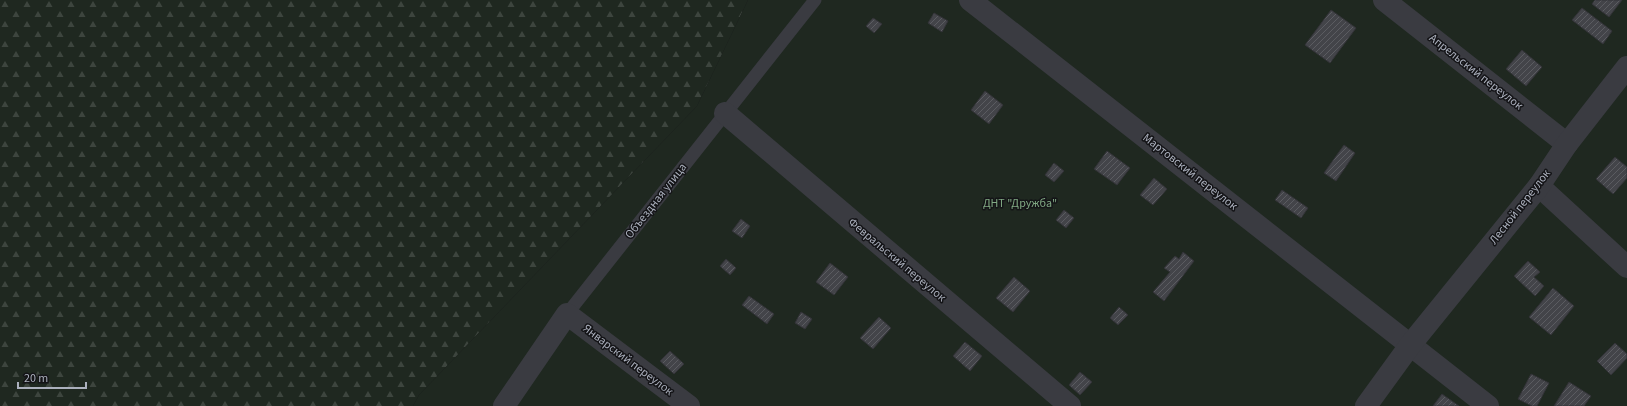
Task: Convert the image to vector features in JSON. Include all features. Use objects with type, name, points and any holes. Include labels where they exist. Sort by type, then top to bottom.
[{"type":"street","name":"Мартовский переулок","points":[[970,0],[1411,344]]},
{"type":"street","name":"Апрельский переулок","points":[[1384,0],[1567,144]]},
{"type":"street","name":"Лесной переулок","points":[[1366,406],[1411,344],[1539,186],[1567,144],[1627,67]]},
{"type":"street","name":"Февральский переулок","points":[[725,113],[1070,406]]},
{"type":"street","points":[[1539,186],[1627,267]]},
{"type":"street","name":"Объездная улица","points":[[504,406],[567,314]]},
{"type":"street","name":"Январский переулок","points":[[567,314],[689,406]]},
{"type":"street","points":[[1411,344],[1488,406]]},
{"type":"lane","name":"Объездная улица","points":[[567,314],[815,0]]},
{"type":"green space","points":[[0,0],[748,0],[697,106],[419,395],[413,406],[0,406]]},
{"type":"green space","name":"ДНТ \"Дружба\"","points":[[748,0],[1627,0],[1627,406],[413,406],[419,395],[697,106]]},
{"type":"building","points":[[1595,0],[1622,0],[1609,17],[1592,4]]},
{"type":"building","points":[[1582,8],[1612,31],[1603,44],[1572,20]]},
{"type":"building","points":[[1331,10],[1356,28],[1330,63],[1305,45]]},
{"type":"building","points":[[934,13],[948,21],[942,32],[928,23]]},
{"type":"building","points":[[873,18],[882,24],[874,33],[866,26]]},
{"type":"building","points":[[1522,50],[1542,67],[1526,86],[1506,69]]},
{"type":"building","points":[[985,91],[1003,105],[989,124],[971,110]]},
{"type":"building","points":[[1344,145],[1355,153],[1336,181],[1324,173]]},
{"type":"building","points":[[1107,151],[1130,168],[1117,185],[1094,169]]},
{"type":"building","points":[[1615,157],[1627,167],[1627,178],[1613,194],[1596,179]]},
{"type":"building","points":[[1054,163],[1064,171],[1054,182],[1045,175]]},
{"type":"building","points":[[1154,178],[1167,189],[1153,205],[1140,195]]},
{"type":"building","points":[[1282,190],[1308,208],[1301,218],[1275,200]]},
{"type":"building","points":[[1064,210],[1074,218],[1066,228],[1056,220]]},
{"type":"building","points":[[741,219],[750,226],[742,238],[732,231]]},
{"type":"building","points":[[1183,252],[1194,261],[1164,301],[1153,292],[1170,272],[1164,268],[1175,256],[1179,259]]},
{"type":"building","points":[[726,259],[736,268],[730,275],[720,266]]},
{"type":"building","points":[[1528,261],[1540,272],[1534,277],[1544,286],[1535,296],[1514,276]]},
{"type":"building","points":[[830,263],[848,277],[834,295],[816,282]]},
{"type":"building","points":[[1014,277],[1030,291],[1013,312],[996,298]]},
{"type":"building","points":[[1553,288],[1574,306],[1551,335],[1529,317]]},
{"type":"building","points":[[749,296],[774,314],[767,324],[742,305]]},
{"type":"building","points":[[1119,307],[1128,315],[1118,325],[1110,318]]},
{"type":"building","points":[[801,312],[812,319],[805,329],[795,323]]},
{"type":"building","points":[[879,317],[891,328],[873,349],[860,338]]},
{"type":"building","points":[[965,342],[982,356],[970,371],[953,356]]},
{"type":"building","points":[[1615,343],[1627,354],[1627,358],[1611,375],[1597,361]]},
{"type":"building","points":[[670,351],[684,364],[674,374],[660,361]]},
{"type":"building","points":[[1080,372],[1092,382],[1080,395],[1069,385]]},
{"type":"building","points":[[1531,374],[1549,383],[1537,406],[1532,406],[1518,399]]},
{"type":"building","points":[[1569,382],[1591,396],[1584,406],[1554,406]]},
{"type":"building","points":[[1442,394],[1459,406],[1433,406]]}]
